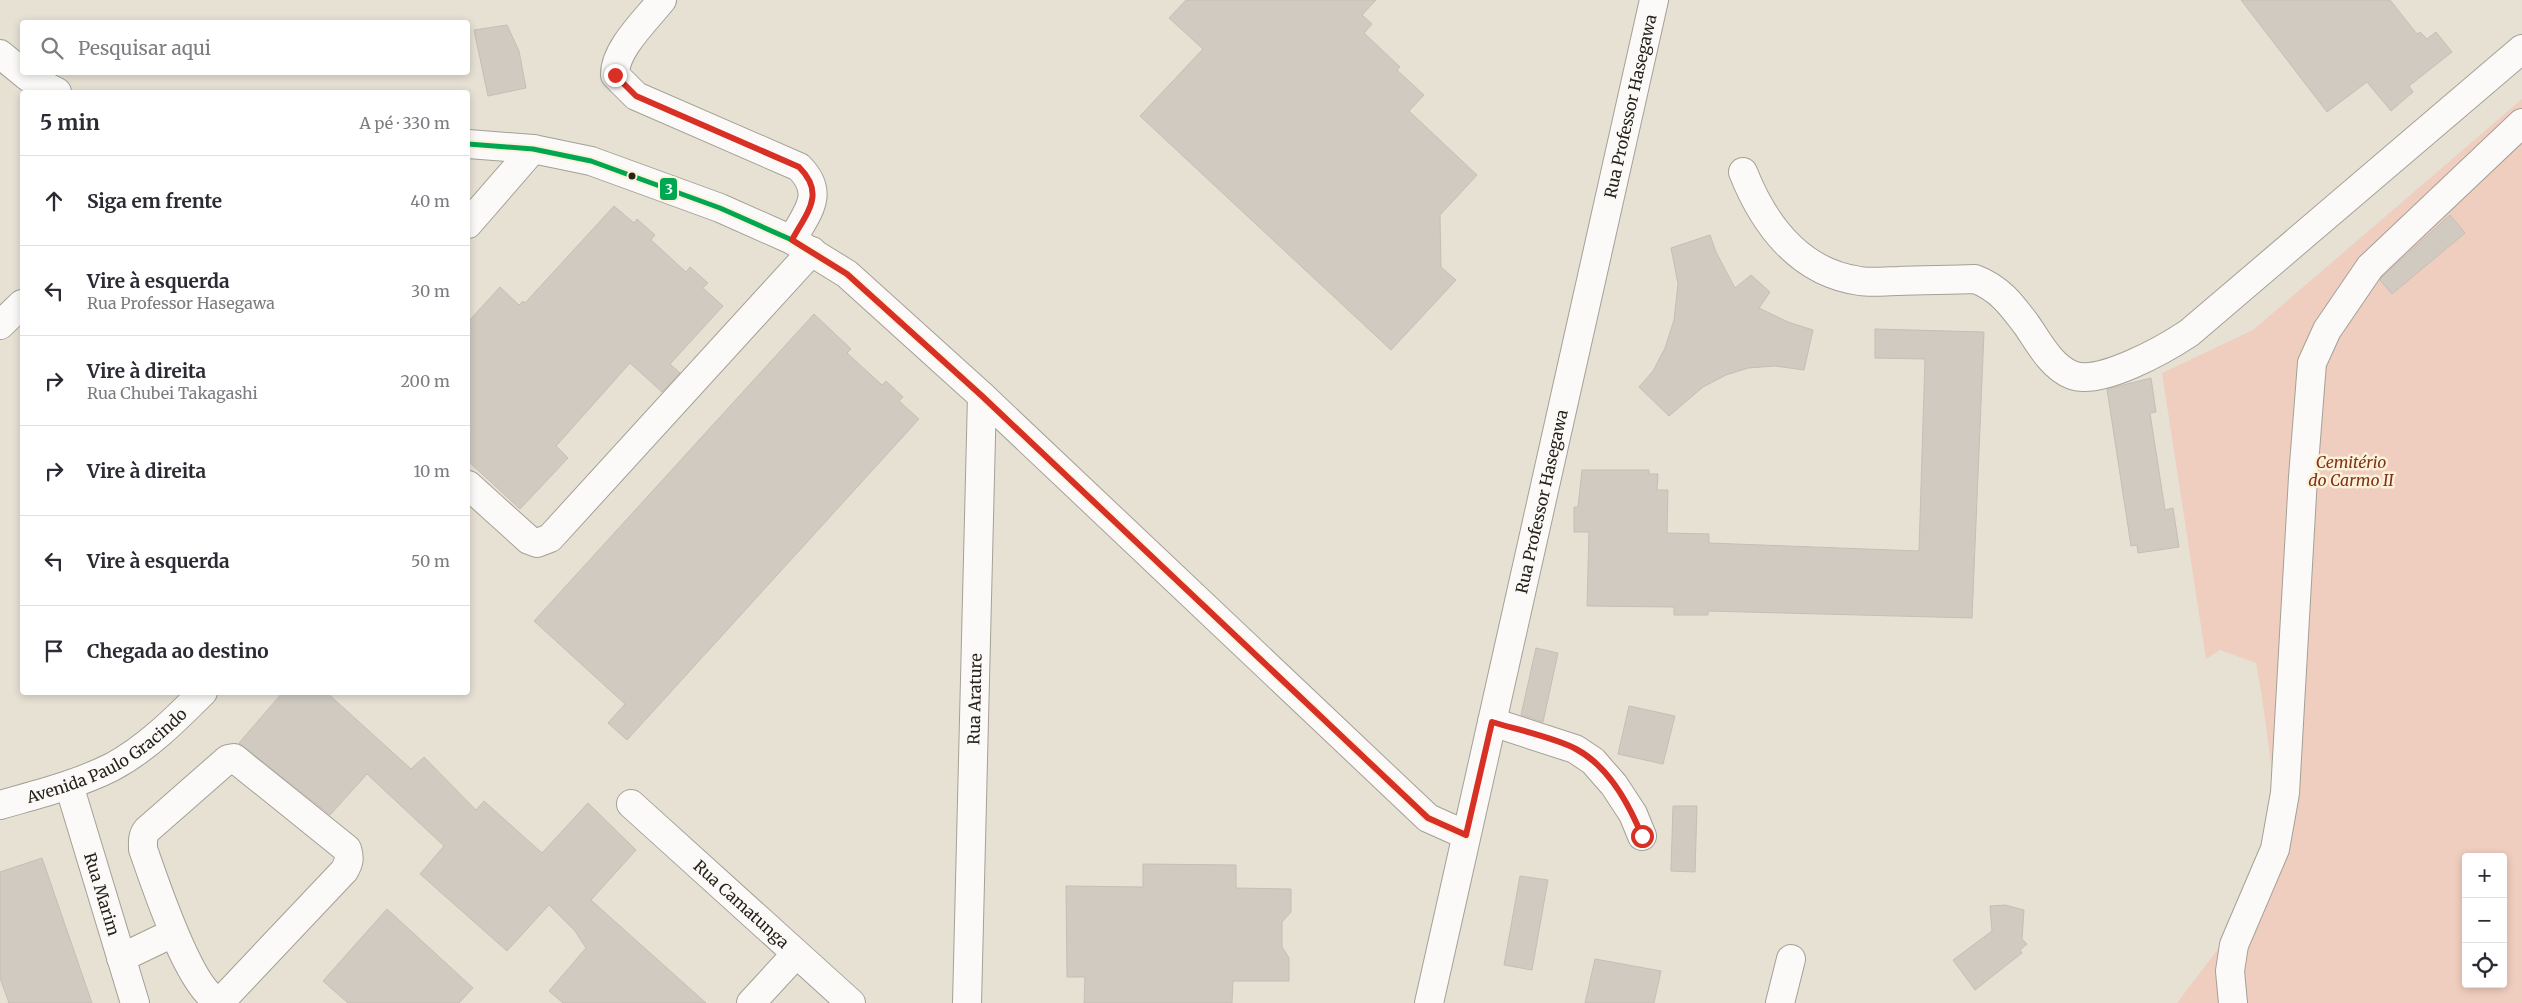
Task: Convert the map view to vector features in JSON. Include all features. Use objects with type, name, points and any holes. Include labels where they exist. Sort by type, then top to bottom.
[{"type":"street","points":[[470,487],[529,540],[537,543],[550,538],[802,245],[814,188],[810,178],[799,167],[636,96],[615,75],[615,65],[620,53],[662,0]]},
{"type":"street","name":"Rua Professor Hasegawa","points":[[1429,1003],[1654,0]]},
{"type":"street","points":[[1743,172],[1754,200],[1769,223],[1792,251],[1816,266],[1843,278],[1862,282],[1975,279],[1990,285],[2009,302],[2054,362],[2072,375],[2088,377],[2143,361],[2189,333],[2522,49]]},
{"type":"street","points":[[0,54],[20,70]]},
{"type":"street","points":[[26,75],[53,90]]},
{"type":"street","points":[[2234,1003],[2230,971],[2234,945],[2275,849],[2285,793],[2302,486],[2312,363],[2326,330],[2370,267],[2522,123]]},
{"type":"street","points":[[470,144],[534,150],[591,161],[720,208],[802,245],[847,274],[982,396],[1428,818],[1466,835]]},
{"type":"street","points":[[470,222],[534,150]]},
{"type":"street","points":[[0,325],[20,306]]},
{"type":"street","name":"Rua Arature","points":[[967,1003],[982,396]]},
{"type":"street","name":"Avenida Paulo Gracindo","points":[[0,805],[69,785],[113,766],[167,727],[200,695]]},
{"type":"street","points":[[1492,722],[1575,749],[1593,761],[1614,785],[1633,814],[1642,836]]},
{"type":"street","points":[[228,759],[237,759],[348,849],[349,863],[344,871],[223,999],[218,1001],[208,994],[173,933],[143,849],[144,834],[228,759]]},
{"type":"street","name":"Rua Marim","points":[[69,785],[135,1003]]},
{"type":"street","name":"Rua Camatunga","points":[[631,804],[851,1003]]},
{"type":"street","points":[[121,958],[173,933]]},
{"type":"street","points":[[751,1003],[796,954]]},
{"type":"street","points":[[1780,1003],[1791,959]]},
{"type":"green space","name":"Cemitério do Carmo II","points":[[2522,99],[2522,1003],[2177,1003],[2275,874],[2283,852],[2256,663],[2220,650],[2206,659],[2162,373],[2253,330]]},
{"type":"building","points":[[1186,0],[1376,0],[1362,15],[1372,24],[1364,33],[1400,67],[1397,70],[1424,95],[1409,111],[1477,175],[1440,215],[1441,267],[1456,280],[1391,350],[1140,116],[1203,49],[1169,18]]},
{"type":"building","points":[[2241,0],[2390,0],[2417,34],[2420,32],[2427,39],[2436,32],[2452,52],[2409,86],[2413,92],[2391,111],[2367,82],[2327,112]]},
{"type":"building","points":[[507,25],[519,51],[526,88],[488,96],[474,30]]},
{"type":"building","points":[[614,206],[634,223],[637,219],[655,235],[651,240],[686,272],[690,267],[708,283],[703,288],[723,306],[670,364],[680,373],[662,392],[630,363],[556,446],[568,458],[520,509],[470,463],[470,320],[500,287],[519,305],[523,301],[525,303]]},
{"type":"building","points":[[2450,215],[2465,233],[2392,294],[2380,280],[2382,277]]},
{"type":"building","points":[[1710,235],[1716,252],[1735,288],[1751,275],[1770,292],[1759,308],[1788,322],[1813,330],[1804,370],[1775,366],[1748,368],[1726,375],[1703,387],[1669,416],[1639,387],[1653,371],[1665,348],[1674,320],[1678,284],[1671,248]]},
{"type":"building","points":[[814,314],[851,349],[847,353],[882,385],[886,381],[903,397],[899,401],[919,419],[627,740],[608,723],[625,704],[534,621]]},
{"type":"building","points":[[1875,329],[1984,332],[1972,618],[1708,611],[1708,615],[1674,615],[1674,607],[1587,606],[1589,532],[1574,532],[1574,507],[1578,507],[1582,470],[1649,470],[1649,474],[1658,474],[1657,490],[1668,490],[1667,533],[1709,534],[1709,543],[1919,551],[1925,359],[1875,358]]},
{"type":"building","points":[[2151,378],[2156,412],[2150,413],[2165,510],[2173,508],[2179,547],[2138,553],[2137,545],[2131,546],[2107,389]]},
{"type":"building","points":[[1536,648],[1558,653],[1543,722],[1521,715]]},
{"type":"building","points":[[280,695],[329,695],[411,769],[424,757],[476,810],[484,801],[542,853],[588,803],[636,850],[591,900],[706,1003],[563,1003],[549,991],[586,948],[575,931],[549,905],[507,951],[420,874],[444,846],[367,774],[330,815],[239,743]]},
{"type":"building","points":[[1629,706],[1675,716],[1663,764],[1618,754]]},
{"type":"building","points":[[1673,806],[1697,806],[1695,872],[1671,871]]},
{"type":"building","points":[[42,858],[92,1003],[9,1003],[0,978],[0,872]]},
{"type":"building","points":[[1143,864],[1236,865],[1236,888],[1291,889],[1291,912],[1282,922],[1282,947],[1289,958],[1289,981],[1233,981],[1232,1003],[1084,1003],[1085,977],[1067,977],[1066,886],[1143,887]]},
{"type":"building","points":[[1520,876],[1548,880],[1532,970],[1504,965]]},
{"type":"building","points":[[2005,905],[2024,910],[2022,939],[2027,944],[2020,950],[2022,953],[1975,990],[1953,960],[1992,931],[1990,906]]},
{"type":"building","points":[[387,909],[473,988],[459,1003],[348,1003],[323,981]]},
{"type":"building","points":[[1595,959],[1661,971],[1654,1003],[1585,1003]]},
{"type":"transit line","name":"3","points":[[470,144],[533,149],[591,161],[720,208],[792,240],[847,274],[982,396],[1428,818],[1466,835]]},
{"type":"route","points":[[615,75],[636,96],[799,167],[810,178],[814,188],[813,200],[792,240],[847,274],[982,396],[1428,818],[1466,835],[1492,722],[1575,749],[1593,761],[1614,785],[1633,814],[1642,836]]}]
